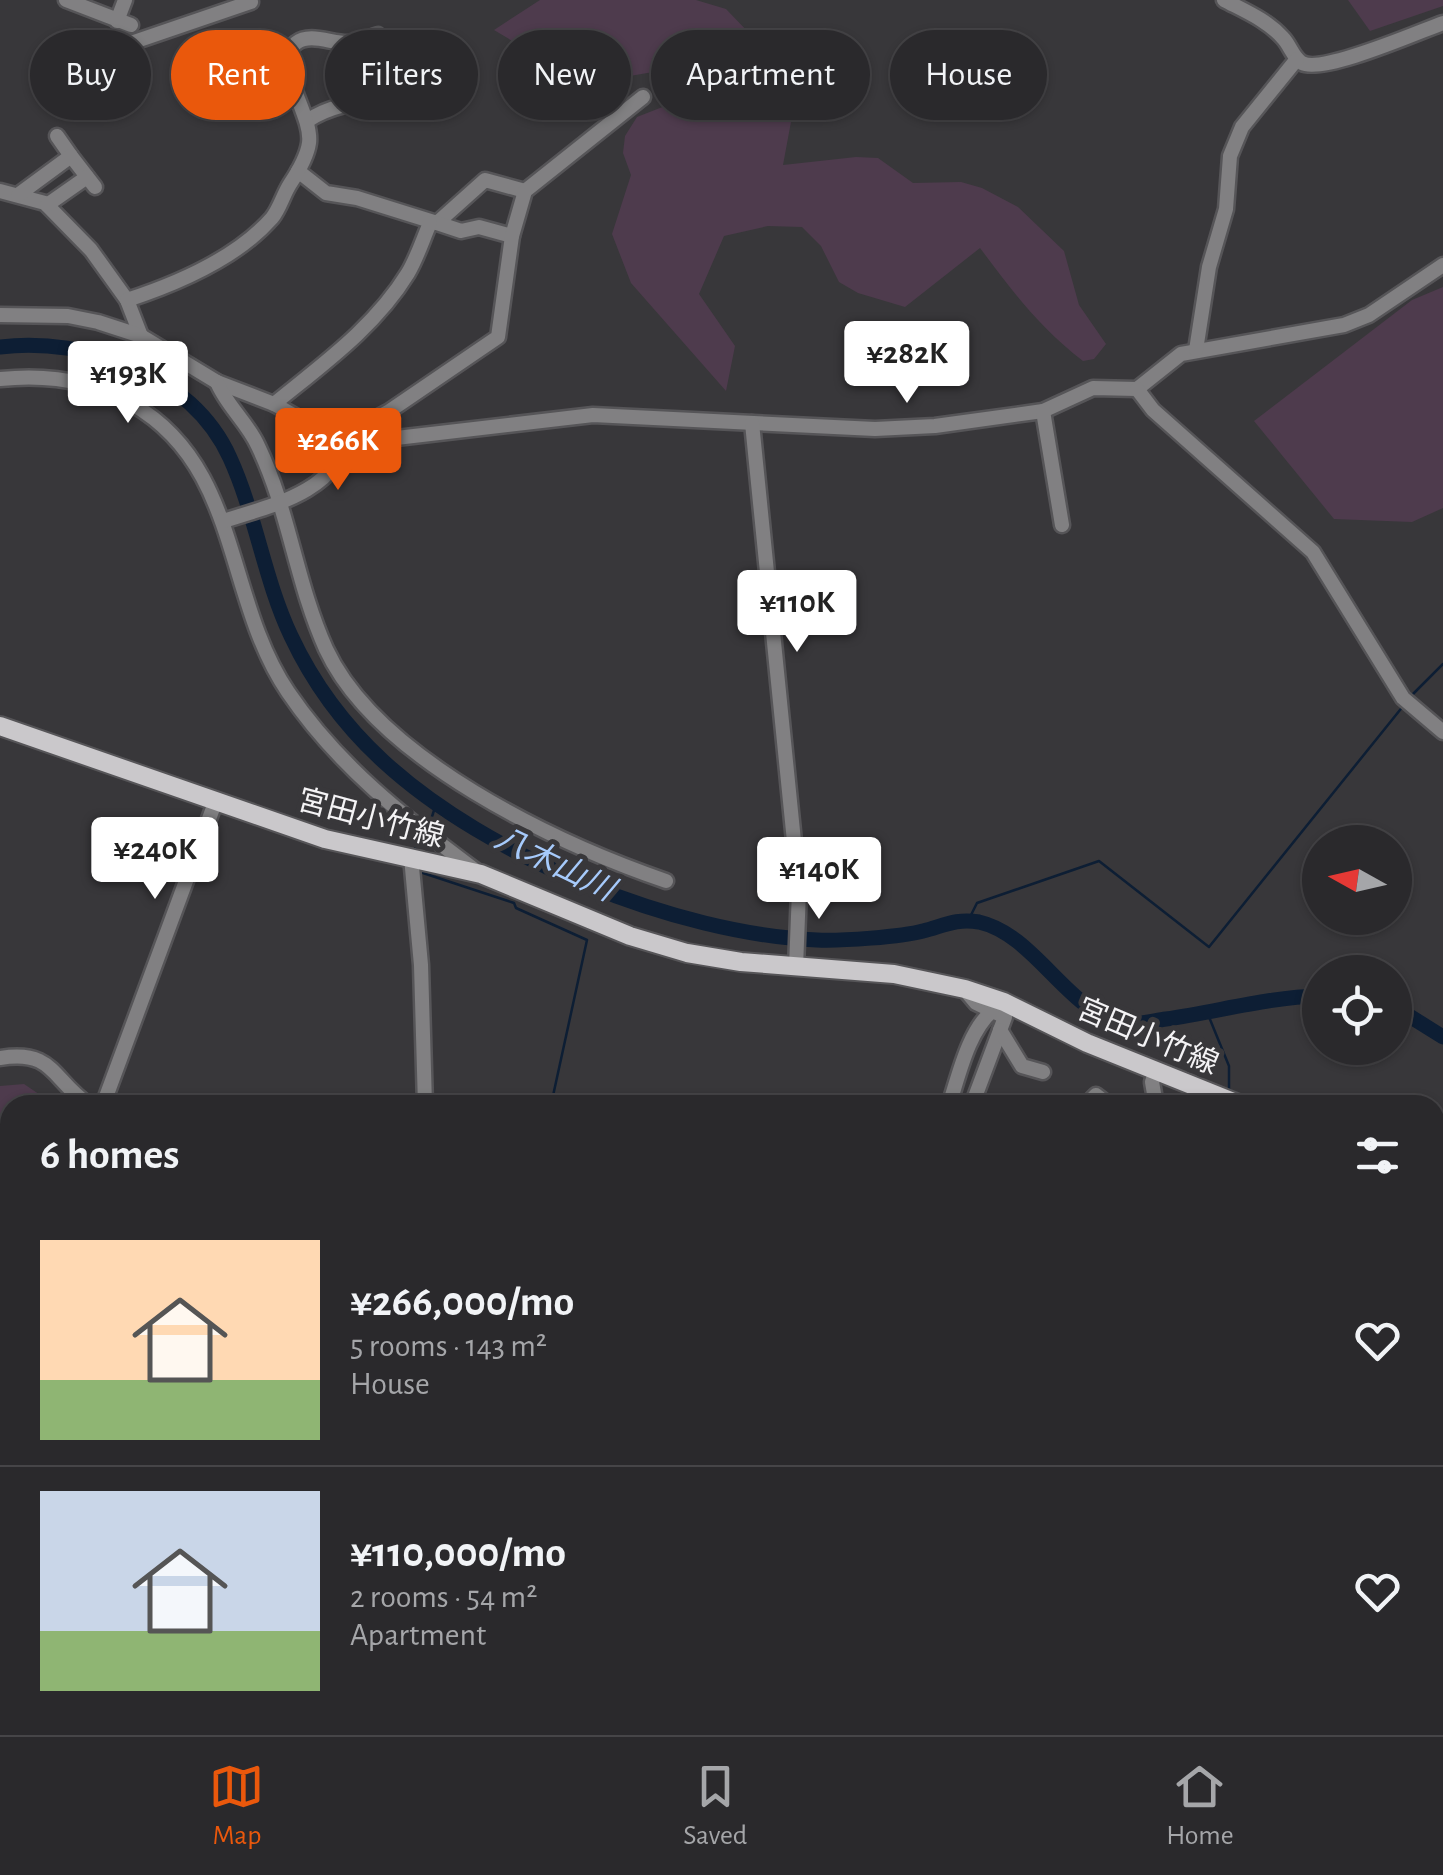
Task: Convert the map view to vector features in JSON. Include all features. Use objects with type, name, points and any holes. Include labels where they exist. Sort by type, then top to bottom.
[{"type":"main road","name":"宮田小竹線","points":[[0,726],[325,838],[480,874],[630,936],[686,953],[796,959],[965,989],[1004,1002],[1216,1095]]},
{"type":"street","points":[[66,0],[124,23],[125,0]]},
{"type":"street","points":[[1224,0],[1259,18],[1284,39],[1297,59],[1313,65],[1339,62],[1443,23]]},
{"type":"street","points":[[151,35],[251,1]]},
{"type":"street","points":[[127,300],[162,288],[242,243],[272,217],[308,146],[308,121],[287,68],[288,55],[293,45],[312,38],[325,40]]},
{"type":"street","points":[[1196,350],[1209,266],[1226,209],[1230,156],[1242,127],[1297,59]]},
{"type":"street","points":[[224,521],[280,503],[316,484],[339,461],[346,435],[388,412],[498,337],[512,236],[526,191],[644,97]]},
{"type":"street","points":[[308,121],[325,111]]},
{"type":"street","points":[[47,205],[91,182],[57,136]]},
{"type":"street","points":[[18,195],[71,156]]},
{"type":"street","points":[[298,171],[326,193],[357,198],[461,231],[478,227],[512,236]]},
{"type":"street","points":[[274,404],[356,337],[387,304],[434,223],[485,180],[526,191]]},
{"type":"street","points":[[0,191],[47,205],[92,250],[127,300],[141,336]]},
{"type":"street","points":[[0,315],[68,316],[141,336],[217,382],[274,404],[345,444],[593,415],[876,428],[935,426],[1043,411],[1094,388],[1137,389],[1181,354],[1344,325],[1369,316],[1443,264]]},
{"type":"street","points":[[0,378],[26,376],[90,384],[153,416],[172,431],[200,471],[224,521],[252,617],[266,654],[288,692],[358,776],[406,819],[480,874]]},
{"type":"street","points":[[217,382],[258,445],[280,503],[306,599],[328,652],[355,693],[412,750],[509,810],[564,840],[666,881]]},
{"type":"street","points":[[1137,389],[1153,410],[1313,552],[1403,698],[1443,732]]},
{"type":"street","points":[[1043,411],[1062,525]]},
{"type":"street","points":[[752,423],[798,891],[796,959]]},
{"type":"street","points":[[108,1095],[216,800]]},
{"type":"street","points":[[411,857],[421,965],[425,1095]]},
{"type":"street","points":[[965,989],[976,1003],[999,1019],[1022,1066],[1044,1072]]},
{"type":"street","points":[[976,1095],[999,1019]]},
{"type":"street","points":[[953,1095],[980,1022],[999,1019],[1071,1034]]},
{"type":"street","points":[[0,1058],[29,1055],[49,1064],[76,1095]]},
{"type":"street","points":[[1154,1095],[1152,1082],[1156,1071]]},
{"type":"street","points":[[978,1090],[981,1095]]},
{"type":"shaded area","points":[[540,0],[696,0],[726,9],[746,30],[651,30],[651,72],[631,76],[631,30],[494,30]]},
{"type":"shaded area","points":[[1348,0],[1443,0],[1443,6],[1370,31]]},
{"type":"shaded area","points":[[651,112],[651,120],[791,120],[783,165],[878,158],[913,183],[961,182],[982,188],[1018,207],[1064,251],[1079,305],[1106,344],[1094,359],[1083,361],[1040,322],[980,248],[905,307],[858,293],[839,282],[821,246],[802,227],[768,226],[724,236],[699,294],[735,346],[726,391],[631,283],[612,234],[631,175],[623,153],[625,136],[637,117]]},
{"type":"shaded area","points":[[1443,287],[1443,508],[1412,522],[1334,519],[1254,421],[1412,300]]},
{"type":"shaded area","points":[[24,1084],[40,1095],[0,1095],[0,1086]]},
{"type":"waterway","name":"八木山川","points":[[0,347],[33,345],[101,355],[163,383],[190,403],[213,428],[230,458],[282,614],[309,670],[331,703],[369,748],[426,796],[475,829],[529,858],[645,906],[762,935],[855,939],[913,933],[956,922],[979,922],[1016,940],[1081,1001],[1117,1022],[1142,1023],[1302,997]]},
{"type":"waterway","points":[[1409,698],[1443,664]]},
{"type":"waterway","points":[[968,921],[977,903],[1099,861],[1209,947],[1404,705]]},
{"type":"waterway","points":[[429,826],[437,801]]},
{"type":"waterway","points":[[416,851],[415,845],[422,836]]},
{"type":"waterway","points":[[421,868],[423,873],[514,903],[516,908],[587,940],[553,1095]]},
{"type":"waterway","points":[[1207,1012],[1229,1066],[1229,1090],[1241,1095]]},
{"type":"waterway","name":"八木山川","points":[[1412,1018],[1443,1037]]}]
